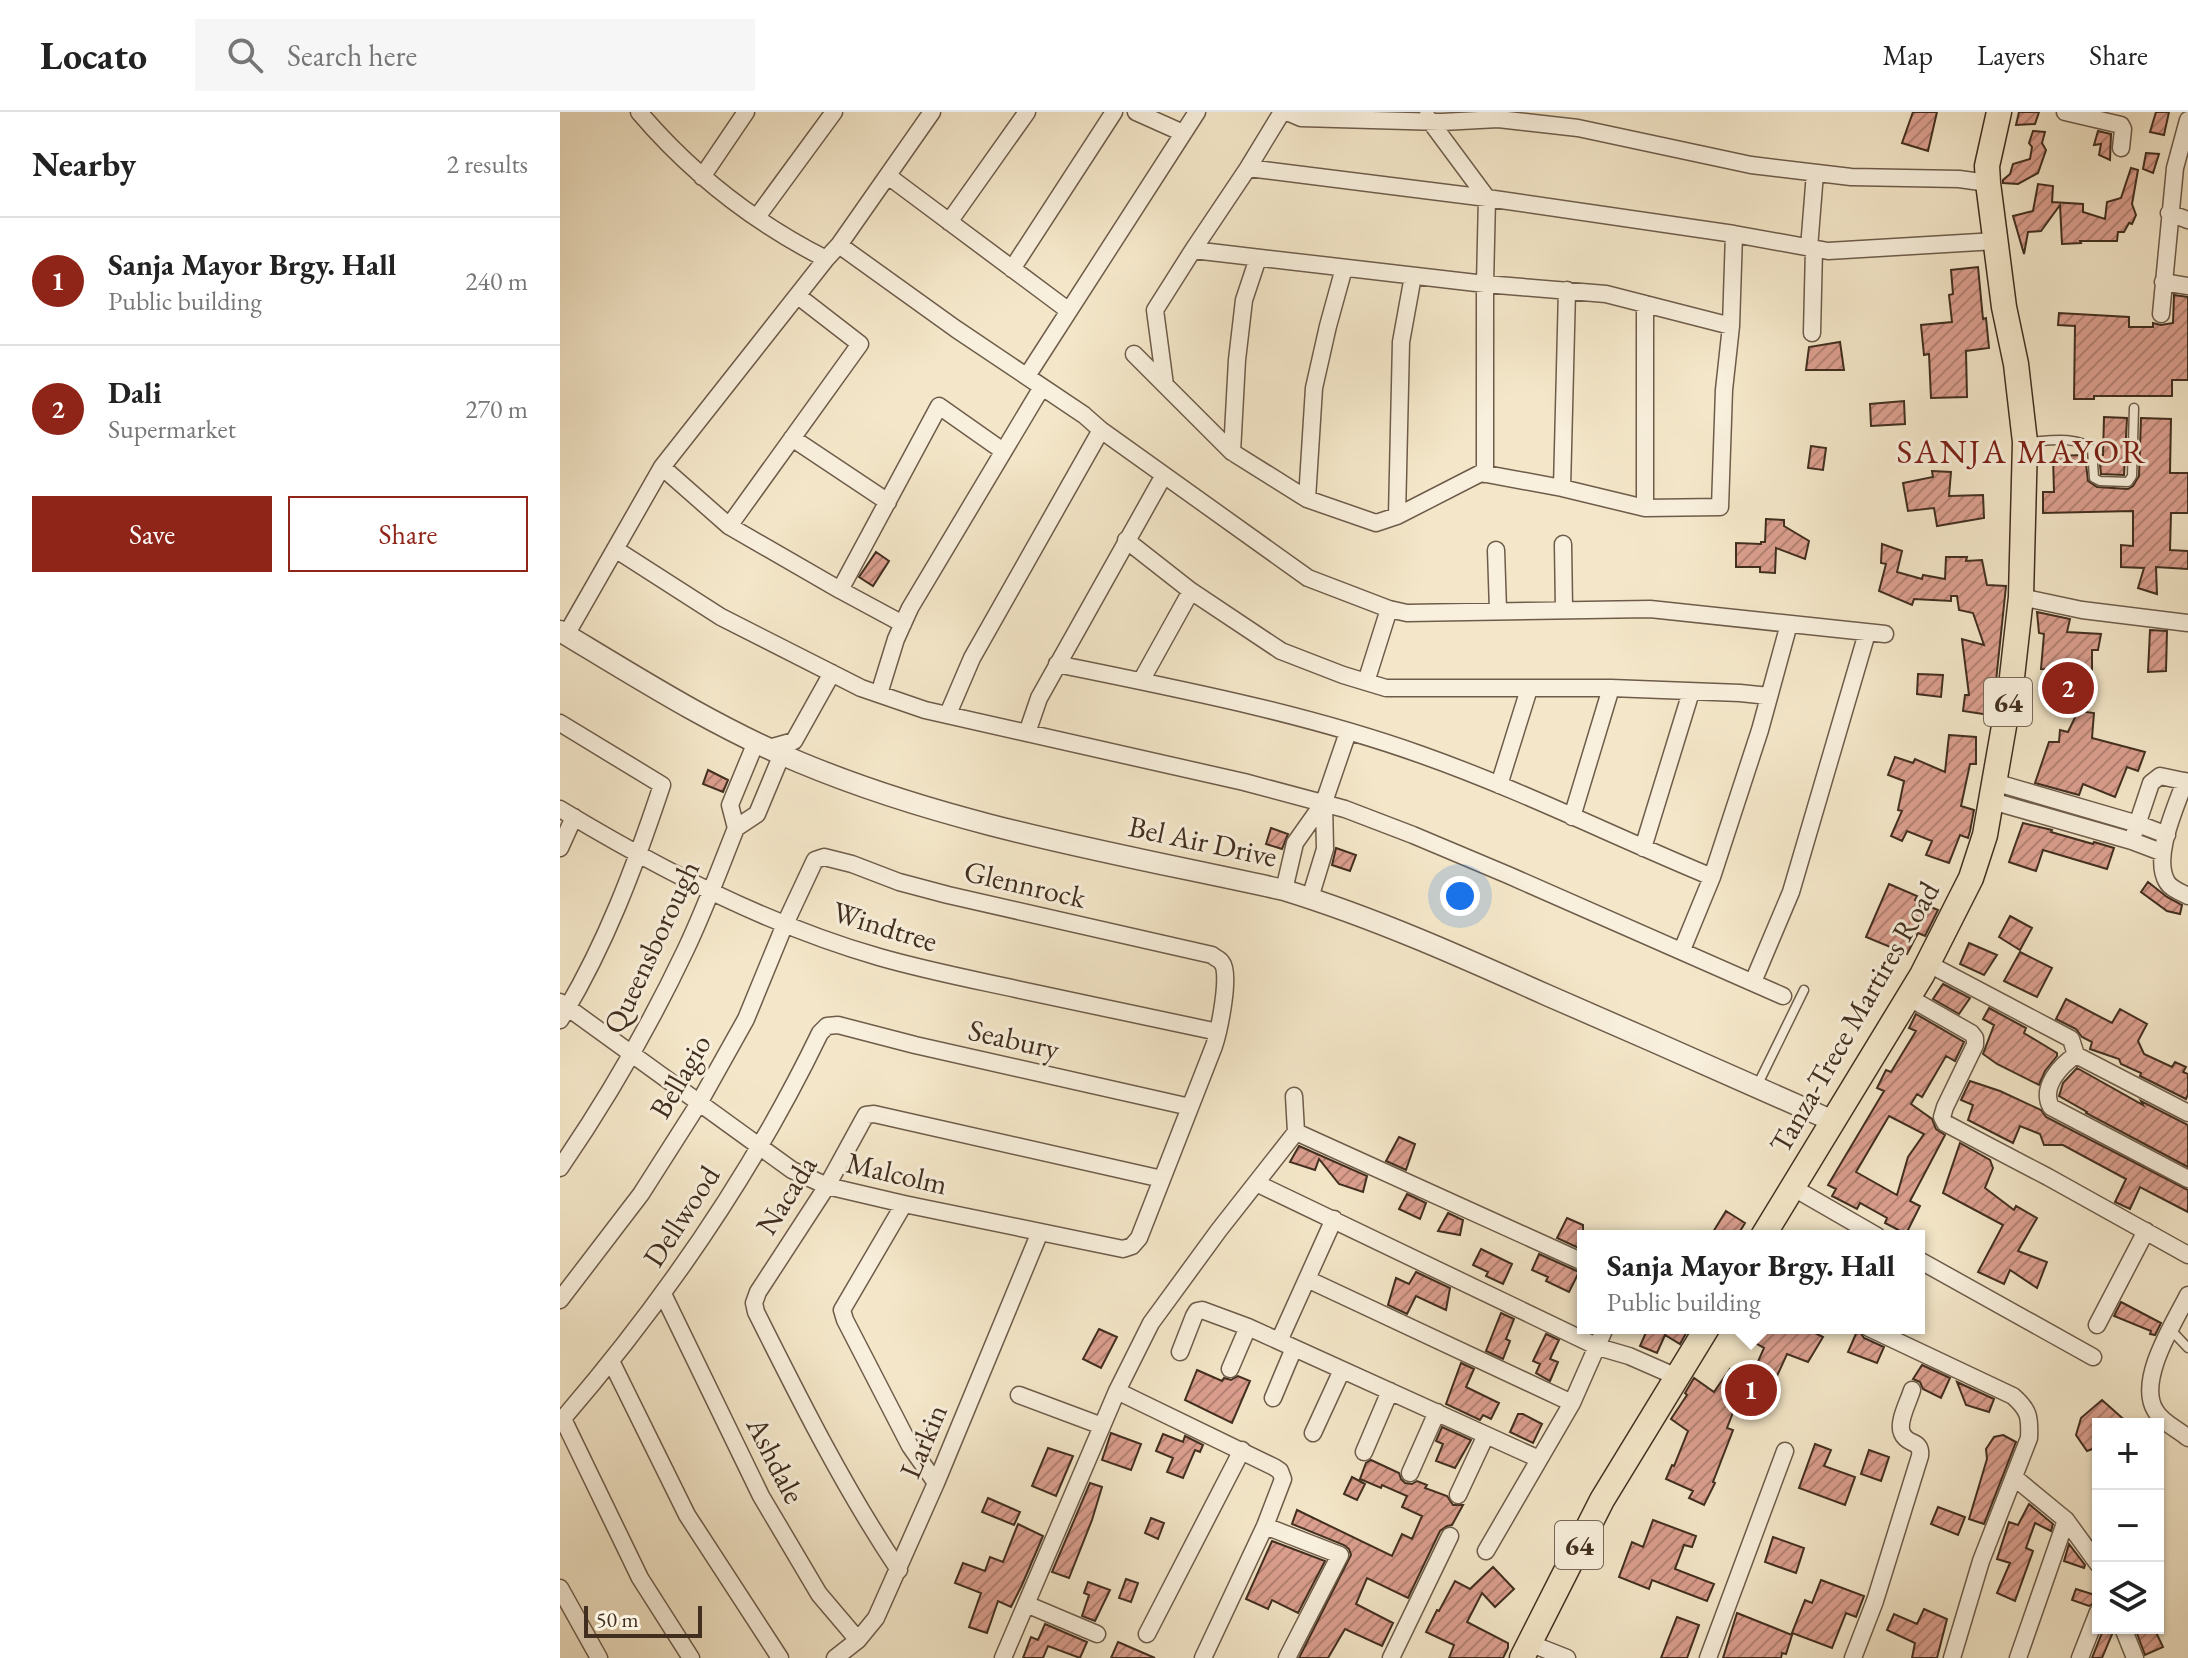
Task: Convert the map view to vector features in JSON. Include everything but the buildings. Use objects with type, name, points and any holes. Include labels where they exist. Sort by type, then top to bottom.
[{"type":"main road","name":"Tanza-Trece Martires Road","points":[[1767,1230],[1927,963],[1971,878],[1985,835],[2011,686],[2021,597],[2025,442],[1988,183],[1987,166],[1999,112]]},
{"type":"main road","name":"64","points":[[1526,1650],[1602,1500],[1703,1334]]},
{"type":"street","points":[[702,177],[746,112]]},
{"type":"street","points":[[757,217],[834,112]]},
{"type":"street","points":[[563,633],[662,467],[839,245],[932,112]]},
{"type":"street","points":[[949,222],[1027,112]]},
{"type":"street","points":[[1012,269],[1114,112]]},
{"type":"street","points":[[1136,112],[1183,133]]},
{"type":"street","points":[[1027,376],[1197,112]]},
{"type":"street","points":[[1165,385],[1155,310],[1284,112],[1301,118],[1498,119],[1578,128],[1751,165],[1851,177],[1959,179],[1988,183]]},
{"type":"street","points":[[2065,112],[2121,125],[2121,148]]},
{"type":"street","points":[[643,114],[702,177],[789,240],[826,259]]},
{"type":"street","points":[[1427,117],[1487,198],[1485,474]]},
{"type":"street","points":[[2161,314],[2175,168],[2188,120]]},
{"type":"street","points":[[1248,168],[1487,198],[1828,251],[1996,241]]},
{"type":"street","points":[[1812,333],[1811,248],[1815,173]]},
{"type":"street","points":[[888,176],[1069,311]]},
{"type":"street","points":[[2169,213],[2188,220]]},
{"type":"street","points":[[1134,354],[1232,452],[1307,499],[1376,523],[1397,516],[1481,473],[1645,508],[1720,507],[1734,234]]},
{"type":"street","points":[[839,245],[1084,415],[1308,578],[1389,609],[1407,613],[1650,609],[1885,634]]},
{"type":"street","points":[[1193,250],[1485,284],[1606,294],[1731,326]]},
{"type":"street","points":[[1232,452],[1244,300],[1258,258]]},
{"type":"street","points":[[1307,499],[1314,388],[1344,268]]},
{"type":"street","points":[[1397,516],[1401,342],[1413,276]]},
{"type":"street","points":[[2163,282],[2188,286]]},
{"type":"street","points":[[1562,488],[1567,290]]},
{"type":"street","points":[[729,526],[860,344],[798,296]]},
{"type":"street","points":[[1645,304],[1645,508]]},
{"type":"street","points":[[879,694],[910,608],[1042,387]]},
{"type":"street","points":[[840,590],[939,406],[1003,451]]},
{"type":"street","points":[[948,714],[972,658],[1101,430]]},
{"type":"street","points":[[792,438],[888,502]]},
{"type":"street","points":[[662,467],[729,526],[903,624]]},
{"type":"street","points":[[1027,733],[1039,698],[1057,664],[1164,475]]},
{"type":"street","points":[[1126,540],[1191,591],[1281,651],[1386,688],[1611,688],[1769,696]]},
{"type":"street","points":[[1563,544],[1564,609]]},
{"type":"street","points":[[615,549],[721,617],[861,688],[925,710],[1324,802],[1413,835],[1783,996]]},
{"type":"street","points":[[1496,550],[1498,610]]},
{"type":"street","points":[[1141,681],[1191,591]]},
{"type":"street","points":[[2021,597],[2082,610],[2188,623]]},
{"type":"street","points":[[1366,682],[1389,609]]},
{"type":"street","points":[[1682,950],[1712,877],[1760,730],[1789,624]]},
{"type":"street","name":"Bel Air Drive","points":[[563,633],[724,727],[869,789],[957,817],[1310,898],[1487,968],[1833,1121]]},
{"type":"street","points":[[1753,982],[1791,892],[1867,633]]},
{"type":"street","points":[[1057,664],[1306,719],[1422,755],[1712,877]]},
{"type":"street","points":[[769,748],[757,814],[736,828],[730,805],[769,748],[794,741],[832,673]]},
{"type":"street","points":[[1572,817],[1611,688]]},
{"type":"street","points":[[1499,785],[1529,689]]},
{"type":"street","points":[[1643,848],[1691,692]]},
{"type":"street","points":[[560,723],[662,785],[616,911],[562,1010]]},
{"type":"street","points":[[1284,890],[1295,843],[1324,802],[1348,732]]},
{"type":"street","points":[[2132,841],[2151,783],[2160,776],[2186,782],[2161,852],[2166,881],[2172,888],[2188,896]]},
{"type":"street","points":[[1993,792],[2138,824],[2167,835]]},
{"type":"street","points":[[1993,792],[2161,852]]},
{"type":"street","points":[[1310,898],[1325,849],[1324,802]]},
{"type":"street","points":[[560,848],[567,813]]},
{"type":"street","name":"Windtree","points":[[567,813],[711,890],[785,924],[880,957],[1218,1032]]},
{"type":"street","name":"Queensborough","points":[[560,1168],[632,1054],[687,946],[736,828]]},
{"type":"street","name":"Glennrock","points":[[815,860],[824,857],[899,882],[1212,955],[1222,962],[1226,973],[1218,1032]]},
{"type":"street","name":"Bellagio","points":[[560,1300],[641,1194],[699,1103],[746,1019],[815,860]]},
{"type":"street","points":[[1927,963],[2071,1039],[2076,1055],[2188,1113]]},
{"type":"street","points":[[1908,997],[1975,1038],[1975,1045],[1945,1107],[1942,1117],[1945,1123],[2188,1255]]},
{"type":"street","name":"Malcolm","points":[[562,1010],[632,1054],[792,1170],[827,1186],[1123,1249],[1132,1246],[1139,1238],[1162,1179]]},
{"type":"street","name":"Seabury","points":[[827,1026],[838,1025],[1190,1107]]},
{"type":"street","name":"Dellwood","points":[[561,1421],[663,1294],[703,1237],[759,1147],[820,1033],[827,1026]]},
{"type":"street","points":[[1162,1179],[1218,1032]]},
{"type":"street","points":[[2076,1055],[2062,1065],[2050,1084],[2048,1100],[2051,1107],[2188,1179]]},
{"type":"street","points":[[1003,1658],[1117,1391],[1151,1323],[1296,1132],[1294,1096]]},
{"type":"street","name":"Nacada","points":[[899,1570],[815,1430],[754,1303],[758,1292],[827,1186],[866,1115],[874,1114],[1162,1179]]},
{"type":"street","points":[[1296,1132],[1577,1259]]},
{"type":"street","points":[[1256,1183],[1606,1350],[1629,1356],[1675,1381]]},
{"type":"street","points":[[1792,1187],[1867,1230]]},
{"type":"street","points":[[904,1204],[842,1310],[910,1446],[936,1483]]},
{"type":"street","points":[[1273,1398],[1307,1279],[1334,1219]]},
{"type":"street","points":[[2097,1325],[2146,1231]]},
{"type":"street","name":"Larkin","points":[[842,1657],[876,1618],[899,1570],[1040,1232]]},
{"type":"street","points":[[1925,1263],[2093,1357]]},
{"type":"street","points":[[1307,1279],[1572,1403]]},
{"type":"street","name":"Ashdale","points":[[663,1294],[761,1496],[819,1594],[858,1640]]},
{"type":"street","points":[[2188,1295],[2151,1371],[2150,1388],[2154,1410],[2188,1438]]},
{"type":"street","points":[[1180,1352],[1197,1311],[1202,1310],[1248,1327],[1539,1459]]},
{"type":"street","points":[[1230,1369],[1248,1327]]},
{"type":"street","points":[[1486,1551],[1606,1350],[1605,1334]]},
{"type":"street","points":[[1882,1334],[2013,1396],[2026,1407],[2029,1438],[1981,1561],[1952,1658]]},
{"type":"street","points":[[611,1361],[687,1515],[780,1658]]},
{"type":"street","points":[[1313,1433],[1342,1370]]},
{"type":"street","points":[[1853,1658],[1875,1601],[1921,1450],[1901,1432],[1912,1390]]},
{"type":"street","points":[[1117,1391],[1242,1450],[1280,1471],[1283,1479],[1265,1526],[1203,1658]]},
{"type":"street","points":[[1364,1452],[1390,1391]]},
{"type":"street","points":[[1019,1395],[1102,1426]]},
{"type":"street","points":[[1410,1473],[1437,1412]]},
{"type":"street","points":[[561,1421],[640,1578],[691,1658]]},
{"type":"street","points":[[1458,1495],[1486,1435]]},
{"type":"street","points":[[1147,1634],[1242,1450]]},
{"type":"street","points":[[1708,1658],[1785,1451]]},
{"type":"street","points":[[2015,1478],[2066,1520],[2097,1562]]},
{"type":"street","points":[[2018,1658],[2066,1520]]},
{"type":"street","points":[[1265,1526],[1340,1555],[1287,1658]]},
{"type":"street","points":[[1391,1658],[1450,1536]]},
{"type":"street","points":[[560,1588],[599,1658]]},
{"type":"street","points":[[1026,1604],[1097,1634]]},
{"type":"street","points":[[2080,1658],[2092,1627]]},
{"type":"street","points":[[2125,1634],[2135,1658]]},
{"type":"street","points":[[1526,1650],[1567,1658]]},
{"type":"lane","points":[[2025,442],[2087,444],[2092,449],[2094,478],[2128,482],[2132,476],[2134,408]]},
{"type":"lane","points":[[1757,1087],[1804,990]]},
{"type":"lane","points":[[2171,1330],[2188,1348]]},
{"type":"place","name":"Dali","points":[[2068,688]]},
{"type":"place","name":"Sanja Mayor Brgy. Hall","points":[[1751,1390]]},
{"type":"district","name":"SANJA MAYOR","points":[[2022,451]]}]
